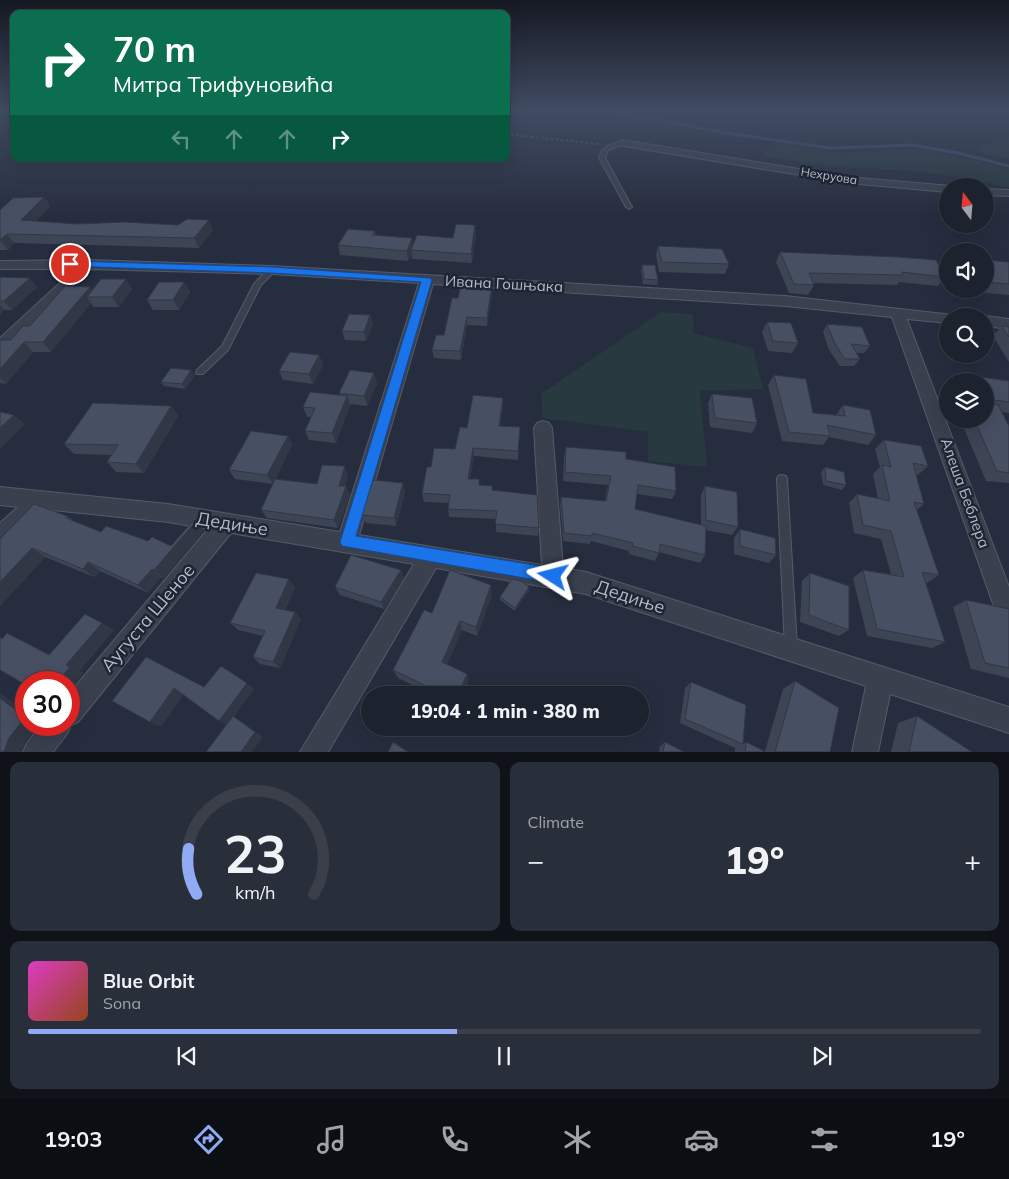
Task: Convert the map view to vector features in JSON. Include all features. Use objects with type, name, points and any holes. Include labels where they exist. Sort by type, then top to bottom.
[{"type":"street","name":"Нехруова","points":[[624,145],[848,180],[939,188]]},
{"type":"street","points":[[994,192],[1009,193]]},
{"type":"street","points":[[0,347],[88,264]]},
{"type":"street","name":"Ивана Гошњака","points":[[0,265],[88,264],[272,270],[785,301],[939,317]]},
{"type":"street","points":[[347,542],[427,280]]},
{"type":"street","name":"Алеша Беблера","points":[[897,312],[958,470],[1009,618]]},
{"type":"street","points":[[994,322],[1009,324]]},
{"type":"street","points":[[543,428],[553,576]]},
{"type":"street","name":"Дедиње","points":[[0,496],[168,514],[586,582],[1009,720]]},
{"type":"street","points":[[0,537],[40,500]]},
{"type":"street","name":"Аугуста Шеное","points":[[80,699],[226,523]]},
{"type":"street","points":[[313,752],[431,556]]},
{"type":"street","points":[[865,752],[879,677]]},
{"type":"street","points":[[36,752],[49,736]]},
{"type":"lane","points":[[615,145],[603,152],[603,162],[629,207]]},
{"type":"lane","points":[[200,372],[225,348],[258,284],[272,270]]},
{"type":"lane","points":[[782,479],[791,648]]},
{"type":"shaded area","points":[[772,145],[789,145],[842,153],[924,149],[1009,168],[1009,187],[994,184],[994,178],[960,178],[927,172],[818,165],[769,157],[763,152]]},
{"type":"shaded area","points":[[987,145],[1009,145],[1009,159],[980,153],[977,149]]},
{"type":"shaded area","points":[[661,312],[693,314],[693,333],[753,348],[763,389],[700,391],[707,467],[648,461],[648,432],[543,418],[541,394]]},
{"type":"building","points":[[44,197],[21,220],[77,224],[124,222],[178,225],[187,219],[209,220],[194,238],[7,234],[0,240],[0,210],[13,198]]},
{"type":"building","points":[[456,224],[475,225],[471,254],[411,250],[417,235],[453,238]]},
{"type":"building","points":[[348,229],[375,231],[372,235],[412,238],[407,251],[338,245]]},
{"type":"building","points":[[658,246],[722,249],[729,264],[662,262]]},
{"type":"building","points":[[780,252],[936,260],[939,266],[939,276],[901,272],[903,275],[809,273],[814,285],[794,284]]},
{"type":"building","points":[[994,261],[1009,262],[1009,284],[994,283]]},
{"type":"building","points":[[642,265],[655,265],[658,280],[644,279]]},
{"type":"building","points":[[0,277],[30,278],[4,301],[0,301]]},
{"type":"building","points":[[101,279],[126,279],[112,297],[87,297]]},
{"type":"building","points":[[159,282],[184,282],[173,300],[147,300]]},
{"type":"building","points":[[461,284],[492,285],[487,318],[467,317],[460,351],[432,350],[436,335],[444,335],[452,298],[458,298]]},
{"type":"building","points":[[65,286],[90,287],[43,342],[24,342],[0,369],[0,340],[11,340],[23,326],[30,326]]},
{"type":"building","points":[[349,314],[370,315],[364,332],[342,331]]},
{"type":"building","points":[[767,322],[791,323],[798,343],[773,341]]},
{"type":"building","points":[[827,324],[862,327],[870,346],[851,344],[860,359],[845,359],[834,342]]},
{"type":"building","points":[[1002,326],[1009,327],[1009,337]]},
{"type":"building","points":[[290,352],[319,355],[309,374],[279,371]]},
{"type":"building","points":[[171,368],[191,370],[182,384],[161,382]]},
{"type":"building","points":[[350,370],[374,373],[364,396],[339,393]]},
{"type":"building","points":[[774,375],[806,379],[813,413],[845,416],[843,405],[870,410],[876,435],[827,425],[830,436],[789,432]]},
{"type":"building","points":[[994,379],[1009,381],[1009,402],[994,400]]},
{"type":"building","points":[[310,392],[347,396],[332,433],[305,431],[315,408],[303,407]]},
{"type":"building","points":[[712,394],[752,398],[757,423],[715,418]]},
{"type":"building","points":[[473,395],[503,398],[499,426],[520,427],[518,451],[473,448],[468,479],[479,479],[479,485],[492,486],[492,490],[537,495],[539,528],[495,524],[497,511],[448,509],[450,495],[422,493],[427,467],[431,467],[434,448],[455,449],[460,427],[467,428]]},
{"type":"building","points":[[93,403],[171,406],[136,464],[107,462],[118,445],[64,444]]},
{"type":"building","points":[[994,404],[998,405],[1009,426],[1009,473],[997,471],[978,428],[994,428]]},
{"type":"building","points":[[0,412],[14,415],[0,428]]},
{"type":"building","points":[[251,431],[288,436],[267,475],[229,470]]},
{"type":"building","points":[[884,440],[921,446],[928,466],[913,463],[924,504],[914,502],[939,575],[922,572],[945,642],[877,629],[863,570],[904,577],[891,531],[863,525],[857,494],[890,501],[882,465],[891,467]]},
{"type":"building","points":[[566,447],[626,452],[626,459],[675,467],[676,491],[638,485],[635,509],[706,526],[705,555],[660,544],[659,553],[632,546],[633,543],[592,533],[592,536],[564,533],[561,497],[606,501],[611,476],[565,472]]},
{"type":"building","points":[[322,465],[345,466],[339,486],[346,486],[334,520],[261,510],[275,479],[317,484]]},
{"type":"building","points":[[825,467],[844,472],[846,485],[826,481]]},
{"type":"building","points":[[373,480],[403,483],[394,518],[362,515]]},
{"type":"building","points":[[705,486],[737,492],[738,527],[706,520]]},
{"type":"building","points":[[34,504],[67,516],[66,518],[101,532],[106,526],[148,541],[152,537],[171,546],[193,521],[196,521],[154,570],[152,569],[138,585],[88,562],[83,569],[32,548],[0,582],[0,539]]},
{"type":"building","points":[[740,529],[775,538],[776,555],[740,546]]},
{"type":"building","points":[[351,555],[401,570],[381,602],[335,587]]},
{"type":"building","points":[[450,570],[491,585],[476,627],[460,621],[442,662],[467,674],[462,686],[426,686],[393,670],[424,610],[432,613]]},
{"type":"building","points":[[256,573],[289,579],[276,608],[295,612],[273,662],[253,657],[265,631],[230,623]]},
{"type":"building","points":[[810,573],[849,586],[849,630],[809,615]]},
{"type":"building","points":[[512,579],[521,581],[529,587],[515,608],[500,597]]},
{"type":"building","points":[[966,600],[1009,609],[1009,668],[985,663]]},
{"type":"building","points":[[85,614],[102,623],[66,665],[70,667],[67,671],[15,671],[15,679],[0,670],[0,637],[2,639],[7,633],[49,655]]},
{"type":"building","points":[[146,657],[204,687],[221,666],[247,683],[219,721],[174,688],[150,722],[112,701]]},
{"type":"building","points":[[795,681],[839,708],[830,752],[775,752]]},
{"type":"building","points":[[691,682],[746,705],[743,744],[685,719]]},
{"type":"building","points":[[0,698],[15,709],[15,730],[9,738],[3,752],[0,752]]},
{"type":"building","points":[[233,716],[255,732],[241,752],[206,752]]},
{"type":"building","points":[[917,716],[972,752],[909,752]]},
{"type":"building","points":[[393,742],[408,752],[388,752]]},
{"type":"building","points":[[665,742],[684,752],[663,752]]},
{"type":"building","points":[[746,742],[766,752],[745,752]]},
{"type":"waterway","points":[[810,145],[831,148],[910,145]]},
{"type":"waterway","points":[[914,145],[958,153],[1009,166]]},
{"type":"route","points":[[70,264],[123,264],[272,270],[427,280],[347,542],[553,576]]}]
